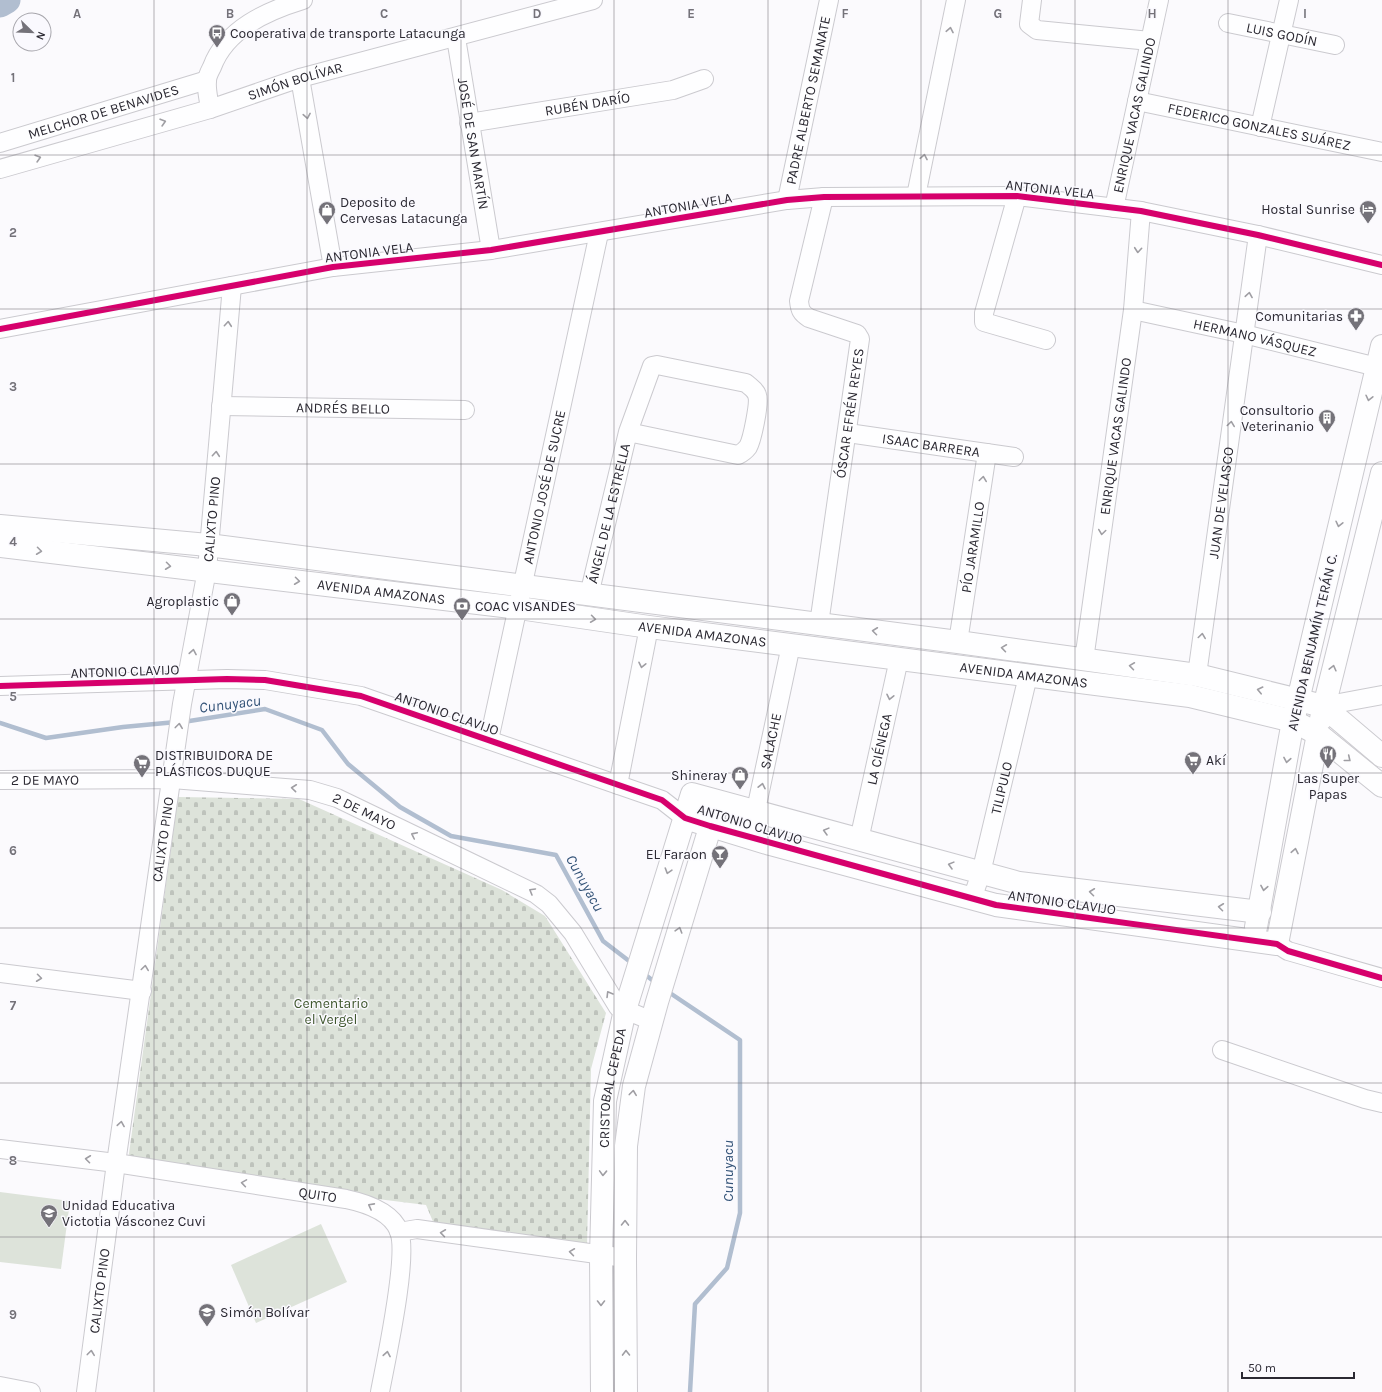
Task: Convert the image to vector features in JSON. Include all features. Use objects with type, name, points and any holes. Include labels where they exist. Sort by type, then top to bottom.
[{"type":"main road","name":"AVENIDA BENJAMÍN TERÁN C.","points":[[1253,941],[1260,912],[1293,721],[1379,356]]},
{"type":"main road","name":"AVENIDA BENJAMÍN TERÁN C.","points":[[1277,944],[1324,706],[1382,473]]},
{"type":"main road","name":"AVENIDA AMAZONAS","points":[[0,526],[208,545],[958,642],[1197,675],[1324,706]]},
{"type":"main road","name":"AVENIDA AMAZONAS","points":[[0,546],[519,608],[649,627],[1190,696],[1293,721],[1318,734],[1382,786]]},
{"type":"main road","points":[[1324,706],[1382,756]]},
{"type":"main road","name":"ANTONIO CLAVIJO","points":[[692,794],[1019,883],[1260,912]]},
{"type":"main road","name":"CRISTOBAL CEPEDA","points":[[602,1392],[601,1256],[605,1101],[625,1010],[692,794]]},
{"type":"main road","name":"CRISTOBAL CEPEDA","points":[[626,1392],[626,1146],[634,1086],[718,801]]},
{"type":"main road","name":"ANTONIO CLAVIJO","points":[[685,818],[750,838],[996,905],[1277,944]]},
{"type":"street","points":[[210,109],[207,80],[215,60],[225,43],[236,32],[254,20],[286,5],[303,0]]},
{"type":"street","name":"SIMÓN BOLÍVAR","points":[[0,168],[210,109],[300,78],[456,38],[593,0]]},
{"type":"street","name":"PADRE ALBERTO SEMANATE","points":[[787,200],[829,0]]},
{"type":"street","points":[[916,196],[956,0]]},
{"type":"street","points":[[1032,0],[1028,19],[1032,28],[1044,32],[1150,41]]},
{"type":"street","name":"ENRIQUE VACAS GALINDO","points":[[1114,208],[1159,0]]},
{"type":"street","points":[[1260,127],[1289,0]]},
{"type":"street","name":"LUIS GODÍN","points":[[1228,23],[1335,45]]},
{"type":"street","name":"JOSÉ DE SAN MARTÍN","points":[[456,38],[491,250]]},
{"type":"street","points":[[300,78],[333,267]]},
{"type":"street","name":"RUBÉN DARÍO","points":[[469,123],[673,90],[704,79]]},
{"type":"street","name":"MELCHOR DE BENAVIDES","points":[[0,143],[207,80]]},
{"type":"street","name":"FEDERICO GONZALES SUÁREZ","points":[[1137,101],[1382,152]]},
{"type":"street","points":[[1017,196],[984,313],[984,322],[1046,340]]},
{"type":"street","name":"ANTONIA VELA","points":[[0,329],[333,267],[491,250],[599,233],[787,200],[824,197],[1017,196],[1141,211],[1258,235],[1382,265]]},
{"type":"street","name":"ÓSCAR EFRÉN REYES","points":[[819,624],[848,433],[859,336],[857,334],[808,318],[802,314],[800,309],[799,301],[824,197]]},
{"type":"street","name":"ENRIQUE VACAS GALINDO","points":[[1084,660],[1133,310],[1141,211]]},
{"type":"street","name":"ANTONIO JOSÉ DE SUCRE","points":[[489,740],[519,608],[599,233]]},
{"type":"street","name":"JUAN DE VELASCO","points":[[1197,675],[1258,235]]},
{"type":"street","name":"CALIXTO PINO","points":[[86,1392],[116,1163],[177,748],[182,704],[206,570],[232,286]]},
{"type":"street","name":"HERMANO VÁSQUEZ","points":[[1133,310],[1244,334],[1379,356]]},
{"type":"street","name":"ÁNGEL DE LA ESTRELLA","points":[[589,595],[628,432],[650,368],[654,365],[746,383],[754,389],[757,396],[757,408],[748,447],[744,452],[738,455],[628,432]]},
{"type":"street","name":"ANDRÉS BELLO","points":[[221,406],[464,410]]},
{"type":"street","name":"ISAAC BARRERA","points":[[848,433],[1014,457]]},
{"type":"street","name":"PÍO JARAMILLO","points":[[958,642],[986,453]]},
{"type":"street","points":[[618,785],[649,627]]},
{"type":"street","name":"SALACHE","points":[[750,838],[791,645]]},
{"type":"street","name":"LA CIÉNEGA","points":[[859,840],[899,659]]},
{"type":"street","name":"TILIPULO","points":[[972,899],[982,873],[1028,676]]},
{"type":"street","name":"ANTONIO CLAVIJO","points":[[0,686],[227,679],[265,680],[361,696],[662,800],[685,818]]},
{"type":"street","points":[[1324,706],[1382,695]]},
{"type":"street","name":"2 DE MAYO","points":[[0,780],[172,780],[310,790],[337,798],[536,894],[562,917],[614,1002],[625,1010],[655,1012]]},
{"type":"street","name":"ANTONIO CLAVIJO","points":[[662,800],[692,794]]},
{"type":"street","name":"ANTONIO CLAVIJO","points":[[1277,944],[1288,951],[1382,978]]},
{"type":"street","points":[[0,973],[142,991]]},
{"type":"street","points":[[1222,1050],[1365,1099],[1382,1102]]},
{"type":"street","name":"QUITO","points":[[0,1149],[116,1163],[365,1203],[387,1217],[395,1224],[400,1232]]},
{"type":"street","points":[[380,1392],[399,1282],[402,1246],[400,1232],[417,1229],[601,1256],[625,1258]]},
{"type":"street","points":[[0,1386],[31,1392]]},
{"type":"green space","name":"Cementario el Vergel","points":[[178,797],[299,799],[502,890],[545,916],[606,1013],[591,1069],[587,1246],[434,1224],[426,1205],[127,1168]]},
{"type":"green space","points":[[0,1192],[70,1201],[61,1269],[0,1262]]},
{"type":"green space","points":[[321,1224],[347,1282],[256,1323],[231,1265]]},
{"type":"waterway","points":[[0,4],[7,0]]},
{"type":"waterway","name":"Cunuyacu","points":[[183,722],[265,709],[322,730],[348,764],[400,807],[451,836],[556,855],[603,941],[633,964]]},
{"type":"waterway","name":"Cunuyacu","points":[[0,723],[46,738],[123,727],[176,722]]},
{"type":"waterway","name":"Cunuyacu","points":[[643,973],[656,983]]},
{"type":"waterway","name":"Cunuyacu","points":[[667,991],[740,1040],[740,1213],[727,1268],[695,1304],[690,1392]]},
{"type":"cycle path","points":[[0,329],[333,267],[491,250],[787,200],[824,197],[1017,196],[1141,211],[1258,235],[1382,265]]},
{"type":"cycle path","points":[[0,686],[227,679],[265,680],[361,696],[662,800],[685,818],[996,905],[1277,944],[1288,951],[1382,978]]},
{"type":"place","name":"Cooperativa de transporte Latacunga","points":[[217,48]]},
{"type":"place","name":"Hostal Sunrise","points":[[1368,224]]},
{"type":"place","name":"Deposito de Cervesas Latacunga","points":[[327,225]]},
{"type":"place","name":"Comunitarias","points":[[1356,331]]},
{"type":"place","name":"Consultorio Veterinanio","points":[[1327,433]]},
{"type":"place","name":"Agroplastic","points":[[232,616]]},
{"type":"place","name":"COAC VISANDES","points":[[462,621]]},
{"type":"place","name":"Las Super Papas","points":[[1328,769]]},
{"type":"place","name":"Akí","points":[[1193,775]]},
{"type":"place","name":"DISTRIBUIDORA DE PLÁSTICOS DUQUE","points":[[142,778]]},
{"type":"place","name":"Shineray","points":[[740,790]]},
{"type":"place","name":"EL Faraon","points":[[720,869]]},
{"type":"place","name":"Unidad Educativa Victotia Vásconez Cuvi","points":[[49,1228]]},
{"type":"place","name":"Simón Bolívar","points":[[207,1327]]}]
